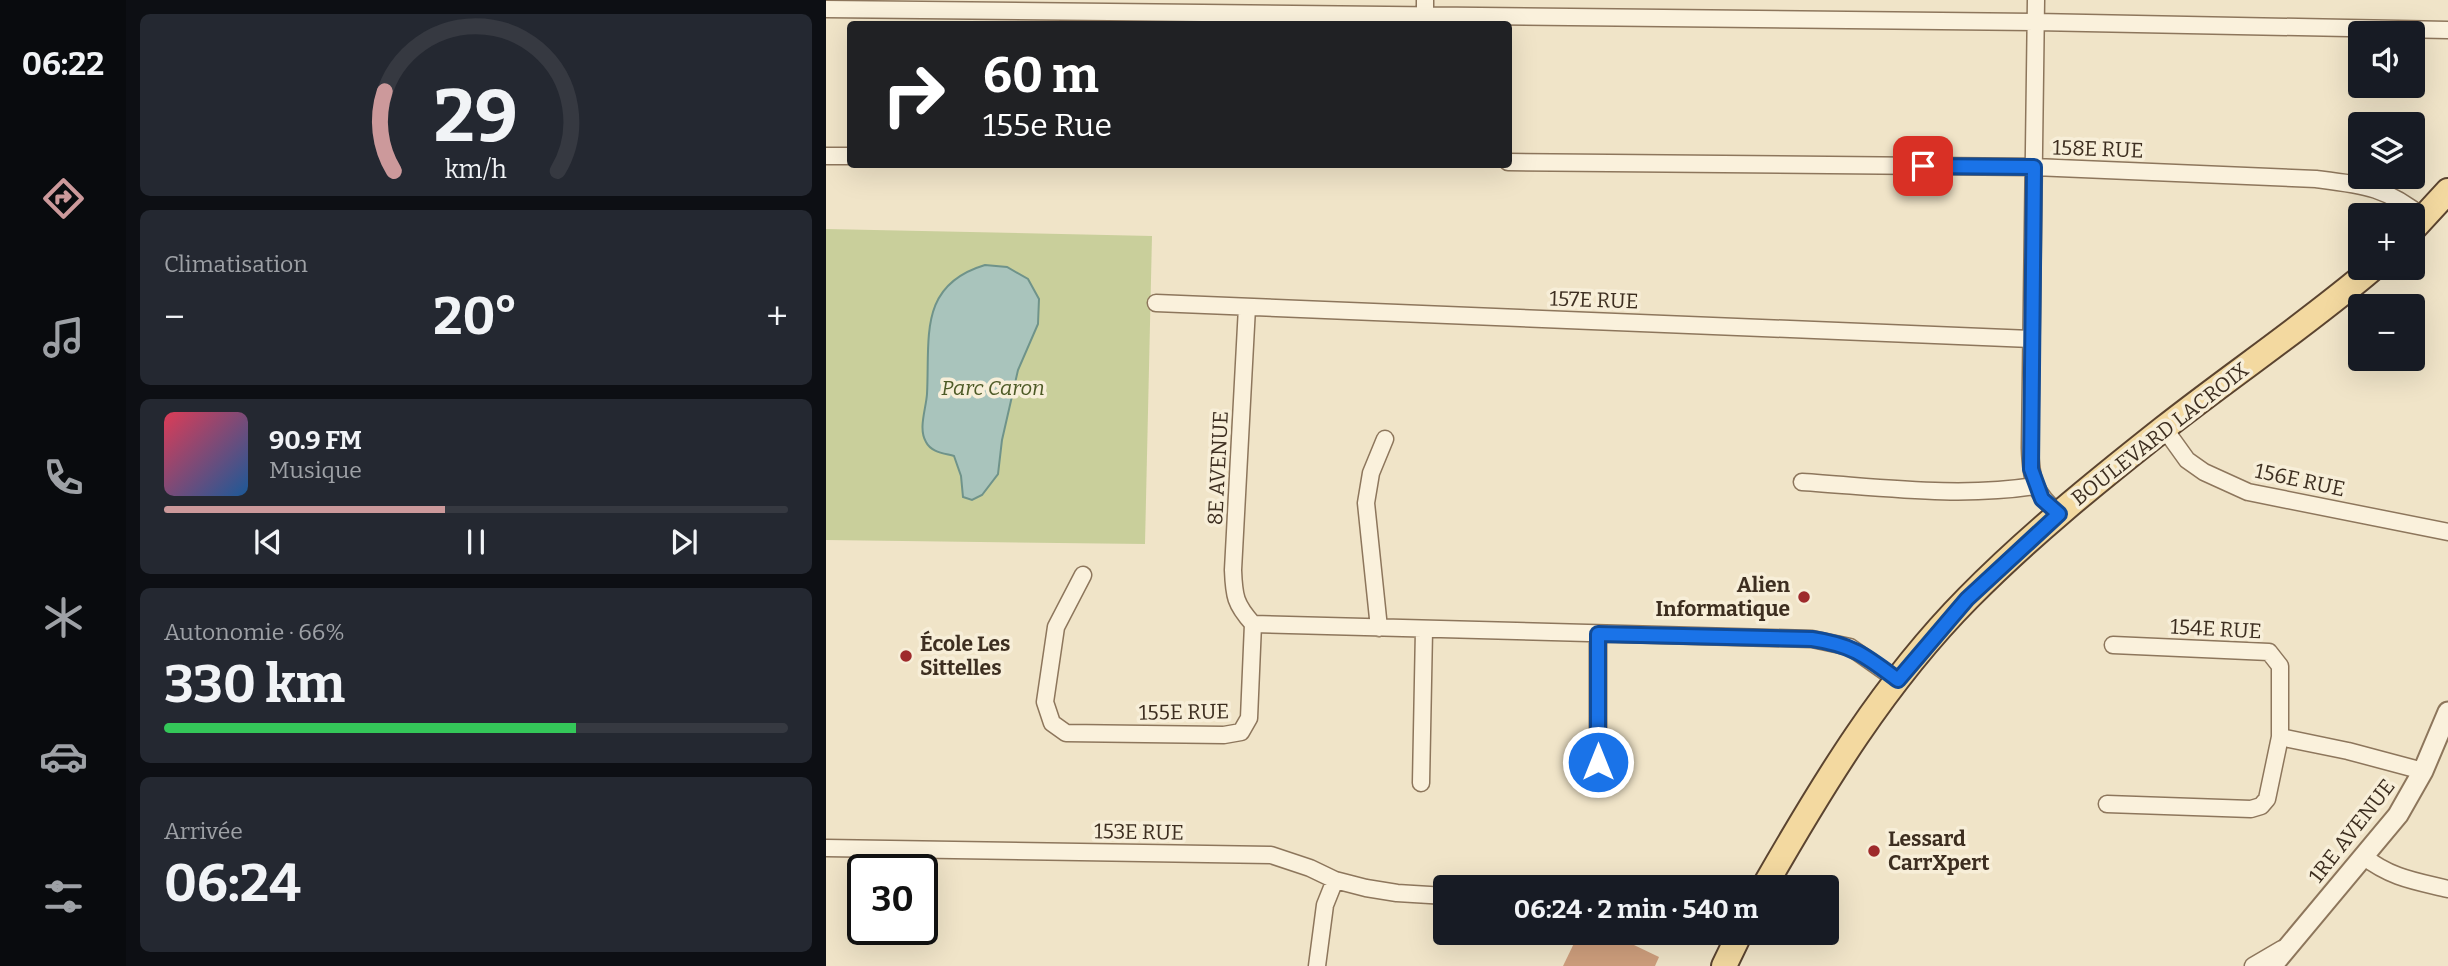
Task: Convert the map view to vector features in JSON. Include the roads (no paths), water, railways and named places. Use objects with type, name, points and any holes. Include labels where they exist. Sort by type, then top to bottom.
[{"type":"main road","points":[[2425,217],[2448,191]]},
{"type":"main road","name":"BOULEVARD LACROIX","points":[[1771,875],[1859,729],[1967,599],[2059,514],[2164,428],[2359,280]]},
{"type":"main road","points":[[1724,966],[1734,945]]},
{"type":"street","points":[[2036,0],[2029,448],[2035,486],[2042,499],[2059,514]]},
{"type":"street","points":[[826,9],[1425,13],[2448,30]]},
{"type":"street","points":[[826,156],[847,156]]},
{"type":"street","name":"158E RUE","points":[[1512,162],[2034,167],[2316,179],[2358,184],[2380,190],[2405,203]]},
{"type":"street","name":"157E RUE","points":[[1156,303],[2031,338]]},
{"type":"street","name":"8E AVENUE","points":[[1247,307],[1233,570],[1237,604],[1253,624]]},
{"type":"street","name":"156E RUE","points":[[2164,428],[2187,460],[2204,472],[2248,492],[2448,532]]},
{"type":"street","points":[[1379,628],[1366,503],[1371,473],[1385,439]]},
{"type":"street","points":[[1802,482],[1964,493],[2035,486]]},
{"type":"street","name":"155E RUE","points":[[1083,575],[1056,627],[1045,702],[1052,723],[1066,733],[1224,735],[1241,732],[1249,718],[1253,624]]},
{"type":"street","points":[[1253,624],[1812,639],[1836,643],[1862,654],[1898,680]]},
{"type":"street","points":[[1421,783],[1424,630]]},
{"type":"street","points":[[1598,634],[1598,788]]},
{"type":"street","name":"154E RUE","points":[[2107,804],[2251,809],[2261,806],[2267,799],[2280,737],[2280,666],[2269,652],[2113,645]]},
{"type":"street","name":"1RE AVENUE","points":[[2272,966],[2398,815],[2423,771],[2448,712]]},
{"type":"street","points":[[2280,737],[2348,751],[2423,771]]},
{"type":"street","name":"153E RUE","points":[[826,848],[1271,855],[1335,880],[1397,893],[1433,895]]},
{"type":"street","points":[[2363,856],[2381,870],[2448,889]]},
{"type":"street","points":[[1317,966],[1325,905],[1335,880]]},
{"type":"street","points":[[2253,966],[2289,943]]},
{"type":"water","points":[[985,265],[1007,267],[1028,279],[1039,299],[1038,324],[1018,370],[1002,440],[998,474],[982,495],[972,500],[963,497],[961,476],[954,456],[938,452],[928,445],[923,425],[929,333],[938,300],[948,286],[963,274]]},
{"type":"place","name":"Alien Informatique","points":[[1804,597]]},
{"type":"place","name":"École Les Sittelles","points":[[906,656]]},
{"type":"place","name":"Lessard CarrXpert","points":[[1874,851]]},
{"type":"park label","name":"Parc Caron","points":[[993,388]]}]
